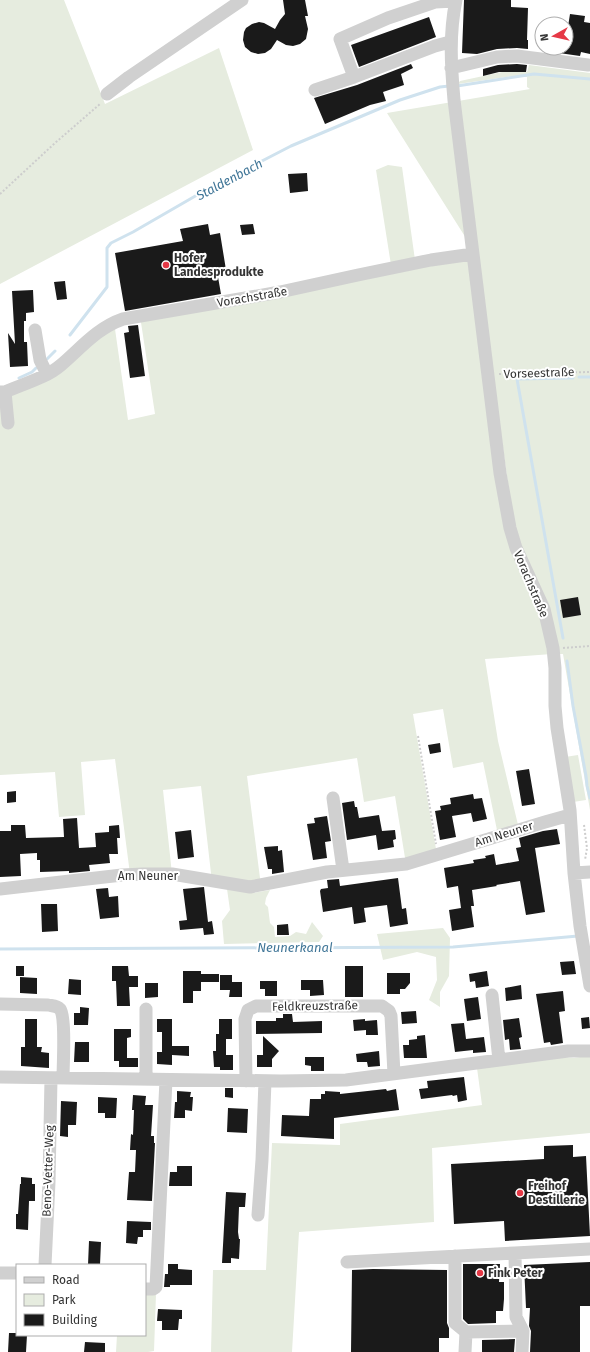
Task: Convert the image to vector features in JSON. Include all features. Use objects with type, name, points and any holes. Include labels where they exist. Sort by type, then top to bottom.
[{"type":"street","points":[[106,94],[129,76],[242,0]]},
{"type":"street","name":"Vorachstraße","points":[[354,77],[340,39],[388,18],[435,2],[456,1],[450,42],[451,68],[457,129],[500,473],[510,528],[516,548],[544,609],[553,648],[556,668],[555,706],[557,728],[567,787],[580,926],[590,986]]},
{"type":"street","points":[[315,90],[354,77],[435,46],[450,42]]},
{"type":"street","points":[[451,68],[497,57],[517,56],[588,65]]},
{"type":"street","name":"Vorachstraße","points":[[3,392],[47,374],[60,366],[78,348],[105,327],[123,319],[280,292],[431,260],[473,254]]},
{"type":"street","points":[[35,330],[40,360],[47,374]]},
{"type":"street","points":[[3,392],[8,423]]},
{"type":"street","points":[[333,798],[343,870]]},
{"type":"street","name":"Am Neuner","points":[[0,889],[130,874],[172,874],[250,887],[343,870],[406,864],[570,815]]},
{"type":"street","points":[[574,873],[590,872]]},
{"type":"street","points":[[492,995],[499,1060]]},
{"type":"street","points":[[0,1004],[48,1005],[55,1006],[60,1009],[63,1020],[57,1078]]},
{"type":"street","name":"Feldkreuzstraße","points":[[246,1080],[245,1019],[248,1010],[256,1006],[382,1006],[386,1008],[391,1016],[394,1074]]},
{"type":"street","points":[[146,1009],[146,1079]]},
{"type":"street","points":[[0,1077],[265,1081],[346,1080],[568,1051],[590,1050]]},
{"type":"street","name":"Beno-Vetter-Weg","points":[[45,1264],[48,1182],[57,1078]]},
{"type":"street","points":[[146,1289],[153,1290],[156,1288],[166,1080]]},
{"type":"street","points":[[258,1215],[265,1081]]},
{"type":"street","points":[[347,1262],[590,1249]]},
{"type":"street","points":[[515,1253],[516,1317],[523,1331],[522,1352]]},
{"type":"street","points":[[455,1256],[455,1323],[466,1332],[523,1331]]},
{"type":"street","points":[[0,1273],[16,1273]]},
{"type":"street","points":[[465,1352],[466,1332]]},
{"type":"path","points":[[0,194],[55,143],[104,101],[106,94]]},
{"type":"path","name":"Vorseestraße","points":[[488,375],[590,372]]},
{"type":"path","points":[[553,648],[590,646]]},
{"type":"path","points":[[418,736],[433,821],[437,855]]},
{"type":"green space","points":[[0,0],[64,0],[105,104],[219,48],[253,150],[0,284]]},
{"type":"green space","points":[[529,65],[590,73],[590,810],[563,654],[556,654],[515,534],[476,254],[387,113],[530,89],[527,87],[527,77],[514,76],[458,84],[460,81],[502,72],[527,72]]},
{"type":"green space","points":[[388,165],[402,167],[415,260],[391,265],[376,170]]},
{"type":"green space","points":[[473,254],[500,473],[525,569],[552,654],[485,659],[498,741],[519,829],[498,835],[483,762],[453,768],[443,709],[413,714],[437,855],[406,864],[395,796],[364,802],[357,758],[247,776],[261,886],[212,882],[201,786],[163,790],[172,874],[130,874],[115,759],[81,762],[85,815],[59,817],[55,772],[0,775],[0,392],[27,383],[114,322],[128,420],[155,414],[140,316]]},
{"type":"green space","points":[[578,755],[586,800],[573,802],[565,757]]},
{"type":"green space","points":[[227,889],[252,893],[270,890],[265,904],[268,907],[270,923],[274,927],[275,937],[290,936],[296,932],[306,934],[312,922],[323,936],[319,942],[224,944],[222,921],[230,910]]},
{"type":"green space","points":[[443,928],[450,938],[449,976],[440,992],[440,1007],[429,1000],[437,980],[436,957],[417,952],[383,960],[377,934]]},
{"type":"green space","points":[[586,1056],[590,1057],[590,1133],[432,1148],[434,1222],[299,1232],[292,1352],[211,1352],[213,1270],[266,1270],[272,1143],[340,1145],[340,1124],[482,1105],[477,1068]]},
{"type":"green space","points":[[146,1294],[156,1294],[154,1351],[116,1352],[117,1336],[146,1336]]},
{"type":"building","points":[[283,0],[305,0],[308,16],[305,16],[308,29],[306,39],[300,44],[293,46],[286,45],[277,40],[271,49],[265,53],[258,54],[251,52],[245,47],[243,40],[246,28],[259,22],[275,29],[285,14]]},
{"type":"building","points":[[464,0],[511,0],[511,7],[528,8],[528,49],[497,49],[477,54],[462,53]]},
{"type":"building","points":[[570,14],[585,16],[584,22],[590,23],[590,54],[581,52],[580,56],[574,55],[574,16],[570,16]]},
{"type":"building","points":[[429,17],[436,37],[359,67],[351,45]]},
{"type":"building","points":[[411,64],[413,68],[401,74],[404,85],[383,92],[386,101],[370,105],[325,124],[314,98],[357,85]]},
{"type":"building","points":[[498,65],[527,65],[526,72],[499,72],[483,76],[483,69]]},
{"type":"building","points":[[307,173],[308,191],[290,193],[288,174]]},
{"type":"building","name":"Hofer Landesprodukte","points":[[208,224],[210,235],[220,233],[227,276],[218,277],[221,294],[125,311],[115,253],[183,241],[180,229]]},
{"type":"building","points":[[253,224],[255,234],[242,235],[240,225]]},
{"type":"building","points":[[65,281],[67,299],[57,300],[54,282]]},
{"type":"building","points":[[33,290],[34,312],[26,313],[26,321],[24,321],[24,342],[27,342],[28,366],[10,367],[8,333],[15,344],[12,291]]},
{"type":"building","points":[[138,325],[145,376],[130,378],[124,333],[129,332],[128,326]]},
{"type":"building","points":[[578,597],[581,615],[563,618],[560,600]]},
{"type":"building","points":[[440,743],[441,752],[430,754],[428,745]]},
{"type":"building","points":[[529,769],[535,804],[522,806],[516,771]]},
{"type":"building","points":[[16,791],[16,802],[7,803],[7,792]]},
{"type":"building","points":[[473,794],[474,799],[482,798],[487,819],[473,822],[471,813],[452,816],[456,837],[440,840],[435,811],[441,810],[440,806],[451,804],[450,798]]},
{"type":"building","points":[[354,801],[359,818],[379,815],[382,831],[395,830],[396,839],[393,840],[394,847],[378,850],[376,835],[347,840],[342,803]]},
{"type":"building","points":[[327,816],[331,841],[325,842],[327,858],[313,860],[307,824],[315,823],[314,818]]},
{"type":"building","points":[[77,818],[79,848],[96,847],[95,833],[109,832],[109,826],[119,825],[120,838],[117,838],[118,854],[109,854],[110,863],[89,865],[90,871],[69,873],[69,871],[40,872],[40,860],[37,860],[37,853],[20,854],[21,876],[0,877],[0,831],[11,831],[11,825],[25,825],[26,838],[64,837],[63,819]]},
{"type":"building","points":[[557,829],[560,844],[535,848],[545,912],[526,915],[520,881],[496,885],[497,886],[472,890],[474,906],[471,906],[474,927],[452,931],[449,910],[461,908],[458,886],[447,888],[444,868],[474,863],[473,860],[486,858],[485,856],[494,854],[496,865],[519,861],[516,848],[521,847],[519,838],[543,831]]},
{"type":"building","points":[[191,830],[194,857],[178,859],[175,832]]},
{"type":"building","points":[[278,846],[278,851],[282,850],[284,872],[272,874],[272,869],[268,869],[264,847]]},
{"type":"building","points":[[398,878],[402,909],[406,908],[408,924],[390,927],[387,905],[364,908],[366,922],[354,924],[352,907],[323,912],[320,891],[321,889],[328,888],[327,880],[339,879],[340,886]]},
{"type":"building","points":[[204,887],[208,922],[212,921],[214,934],[204,935],[203,928],[180,930],[179,921],[187,920],[183,889]]},
{"type":"building","points":[[108,888],[109,897],[118,896],[119,917],[100,919],[96,889]]},
{"type":"building","points":[[41,904],[57,904],[58,931],[42,932]]},
{"type":"building","points":[[288,924],[289,935],[277,935],[277,925]]},
{"type":"building","points":[[574,961],[576,974],[562,975],[560,962]]},
{"type":"building","points":[[16,966],[24,966],[24,976],[16,976]]},
{"type":"building","points":[[112,966],[128,966],[129,976],[138,976],[138,987],[129,987],[130,1006],[117,1006],[116,981],[112,981]]},
{"type":"building","points":[[345,966],[363,966],[363,997],[345,997]]},
{"type":"building","points":[[183,971],[201,971],[201,974],[219,974],[219,982],[201,982],[201,991],[193,991],[193,1003],[183,1003]]},
{"type":"building","points":[[487,971],[489,986],[476,988],[475,981],[470,982],[469,974]]},
{"type":"building","points":[[387,973],[410,973],[410,983],[405,989],[400,989],[400,994],[387,994]]},
{"type":"building","points":[[220,975],[232,975],[232,982],[242,982],[242,997],[229,997],[230,990],[220,990]]},
{"type":"building","points":[[20,977],[37,978],[37,994],[20,993]]},
{"type":"building","points":[[69,979],[81,980],[81,995],[68,994]]},
{"type":"building","points":[[301,980],[323,980],[324,995],[310,996],[310,990],[301,990]]},
{"type":"building","points":[[260,981],[277,981],[277,996],[265,996],[265,989],[260,989]]},
{"type":"building","points":[[145,983],[158,983],[158,997],[145,998]]},
{"type":"building","points":[[521,985],[522,999],[506,1001],[505,988]]},
{"type":"building","points":[[563,991],[565,1011],[559,1012],[563,1043],[551,1045],[550,1042],[544,1043],[536,994]]},
{"type":"building","points":[[478,997],[481,1019],[467,1021],[464,999]]},
{"type":"building","points":[[80,1007],[89,1008],[88,1025],[74,1025],[74,1013],[80,1013]]},
{"type":"building","points":[[416,1011],[417,1023],[402,1024],[401,1012]]},
{"type":"building","points":[[283,1014],[292,1014],[293,1022],[322,1021],[322,1033],[256,1034],[256,1021],[276,1021],[276,1018],[283,1018]]},
{"type":"building","points":[[589,1017],[590,1028],[582,1029],[581,1018]]},
{"type":"building","points":[[519,1018],[522,1037],[519,1038],[521,1049],[510,1050],[509,1039],[505,1040],[503,1020]]},
{"type":"building","points":[[25,1019],[37,1019],[37,1047],[42,1047],[41,1052],[49,1053],[49,1068],[21,1066],[21,1047],[25,1047]]},
{"type":"building","points":[[157,1019],[172,1019],[172,1046],[189,1046],[189,1056],[172,1055],[172,1065],[157,1064],[157,1052],[162,1052],[162,1032],[157,1032]]},
{"type":"building","points":[[219,1019],[232,1019],[232,1039],[226,1039],[226,1055],[233,1055],[233,1070],[220,1070],[220,1067],[214,1067],[213,1051],[216,1051],[216,1034],[219,1034]]},
{"type":"building","points":[[365,1019],[365,1021],[377,1020],[378,1035],[366,1035],[366,1030],[354,1031],[353,1020]]},
{"type":"building","points":[[464,1023],[466,1039],[484,1037],[486,1052],[473,1053],[473,1050],[455,1052],[451,1024]]},
{"type":"building","points":[[114,1029],[131,1029],[131,1037],[127,1038],[127,1058],[138,1058],[138,1067],[119,1067],[119,1061],[114,1061]]},
{"type":"building","points":[[425,1035],[427,1058],[404,1058],[403,1045],[409,1045],[409,1040],[417,1039],[417,1036]]},
{"type":"building","points":[[263,1036],[279,1051],[272,1059],[272,1067],[257,1067],[257,1055],[263,1055]]},
{"type":"building","points":[[75,1042],[89,1042],[89,1062],[74,1062]]},
{"type":"building","points":[[379,1051],[380,1066],[368,1067],[367,1062],[357,1062],[356,1054]]},
{"type":"building","points":[[305,1057],[324,1057],[324,1071],[311,1071],[311,1066],[305,1065]]},
{"type":"building","points":[[464,1077],[467,1100],[458,1102],[457,1095],[421,1099],[419,1089],[428,1088],[427,1081]]},
{"type":"building","points":[[225,1088],[233,1088],[233,1098],[225,1097]]},
{"type":"building","points":[[386,1089],[387,1091],[396,1089],[399,1110],[334,1118],[334,1139],[281,1136],[282,1115],[309,1116],[310,1099],[321,1099],[321,1094],[325,1094],[325,1091],[340,1092],[340,1094]]},
{"type":"building","points":[[177,1091],[191,1092],[190,1097],[193,1097],[192,1111],[185,1110],[185,1118],[174,1118],[175,1102],[177,1102]]},
{"type":"building","points":[[133,1095],[146,1096],[145,1105],[153,1105],[151,1136],[154,1136],[155,1143],[152,1201],[127,1200],[129,1172],[135,1172],[136,1150],[130,1150],[131,1134],[133,1135]]},
{"type":"building","points":[[98,1097],[117,1098],[116,1118],[105,1118],[105,1113],[98,1113]]},
{"type":"building","points":[[61,1101],[77,1102],[76,1125],[68,1125],[68,1137],[60,1136]]},
{"type":"building","points":[[228,1108],[248,1109],[247,1133],[227,1132]]},
{"type":"building","name":"Freihof Destillerie","points":[[573,1145],[573,1157],[586,1156],[590,1236],[505,1241],[504,1221],[454,1224],[451,1164],[544,1159],[544,1146]]},
{"type":"building","points":[[177,1166],[192,1166],[192,1186],[169,1186],[170,1172],[177,1172]]},
{"type":"building","points":[[21,1177],[32,1178],[32,1184],[35,1184],[35,1201],[29,1201],[28,1230],[16,1229],[16,1214],[18,1214]]},
{"type":"building","points":[[226,1192],[246,1193],[245,1207],[239,1207],[239,1259],[231,1258],[231,1263],[222,1263]]},
{"type":"building","points":[[127,1221],[151,1222],[151,1230],[143,1230],[143,1237],[138,1237],[137,1244],[126,1243]]},
{"type":"building","points":[[89,1241],[101,1242],[100,1264],[88,1264]]},
{"type":"building","points":[[590,1262],[590,1306],[580,1306],[580,1352],[530,1352],[530,1308],[526,1308],[524,1265]]},
{"type":"building","points":[[168,1264],[178,1264],[178,1269],[192,1270],[192,1285],[170,1285],[170,1287],[164,1287],[165,1274],[168,1274]]},
{"type":"building","points":[[463,1264],[500,1264],[499,1282],[504,1282],[504,1299],[503,1311],[496,1311],[496,1323],[468,1324],[463,1319]]},
{"type":"building","points":[[352,1270],[447,1270],[447,1323],[449,1328],[449,1338],[439,1338],[439,1352],[351,1352]]},
{"type":"building","points":[[158,1309],[182,1310],[182,1319],[179,1319],[178,1330],[162,1330],[162,1321],[157,1321]]},
{"type":"building","points":[[9,1333],[16,1333],[16,1336],[27,1336],[26,1352],[8,1352]]},
{"type":"building","points":[[515,1339],[514,1352],[482,1352],[482,1340]]},
{"type":"building","points":[[85,1342],[105,1343],[105,1352],[84,1352]]},
{"type":"waterway","name":"Staldenbach","points":[[457,86],[534,74],[590,79]]},
{"type":"waterway","name":"Staldenbach","points":[[70,335],[107,287],[107,248],[111,243],[204,191],[291,146],[400,100],[440,87],[449,86]]},
{"type":"waterway","name":"Staldenbach","points":[[47,359],[55,351]]},
{"type":"waterway","name":"Staldenbach","points":[[19,378],[32,372],[36,368]]},
{"type":"waterway","points":[[579,377],[590,377]]},
{"type":"waterway","points":[[563,638],[517,379],[573,378]]},
{"type":"waterway","points":[[567,661],[573,706],[590,798]]},
{"type":"waterway","name":"Neunerkanal","points":[[0,949],[453,947],[578,936]]},
{"type":"place","name":"Hofer Landesprodukte","points":[[166,265]]},
{"type":"place","name":"Freihof Destillerie","points":[[520,1193]]},
{"type":"place","name":"Fink Peter","points":[[480,1273]]}]
